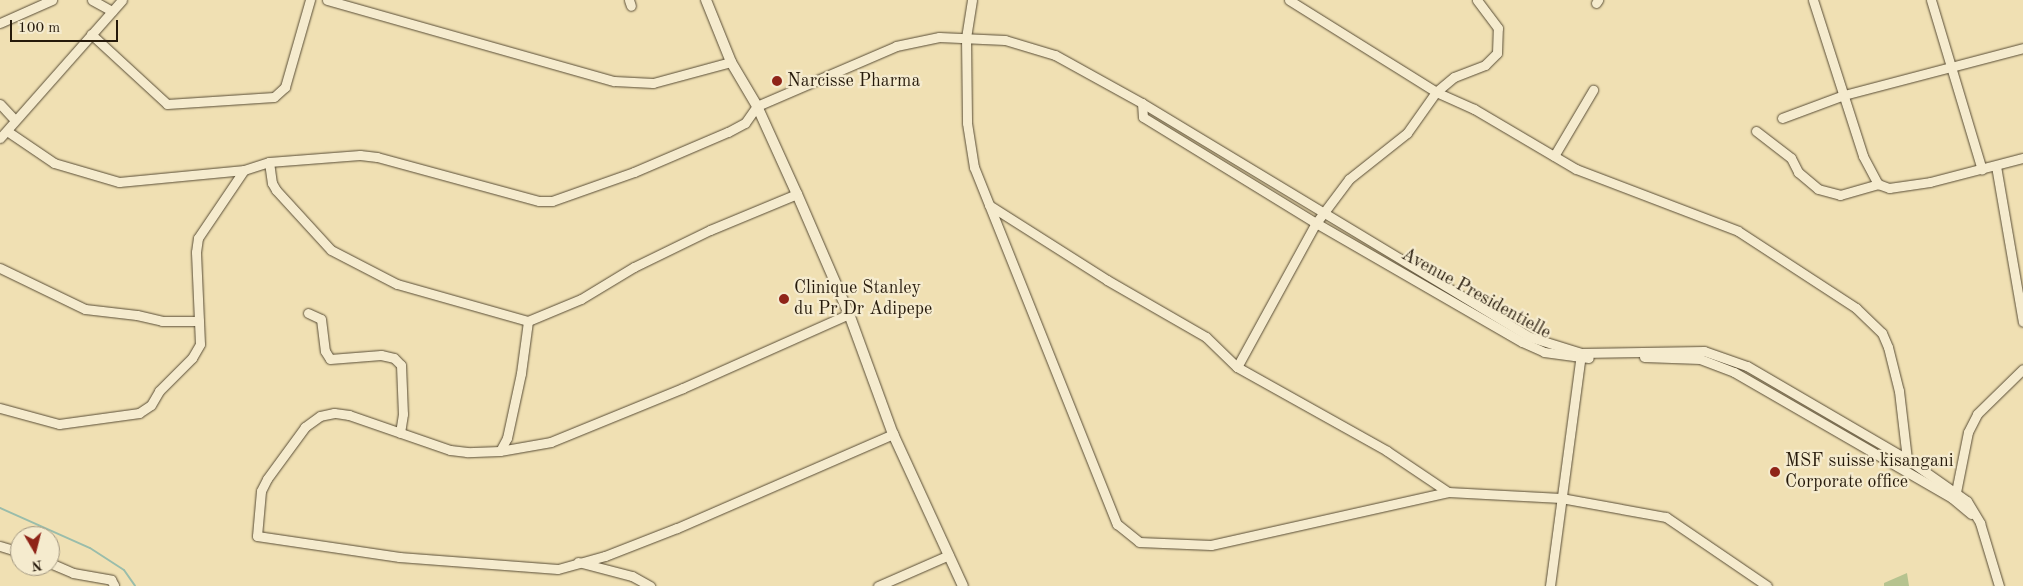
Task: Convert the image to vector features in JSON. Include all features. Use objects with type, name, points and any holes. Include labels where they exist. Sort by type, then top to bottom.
[{"type":"street","points":[[0,23],[52,0]]},
{"type":"street","points":[[92,0],[112,11]]},
{"type":"street","points":[[122,0],[14,119],[4,134],[54,163],[118,182],[244,170],[270,162],[338,155],[377,157],[539,201],[552,201],[634,172],[728,132],[745,123],[757,106]]},
{"type":"street","points":[[91,34],[167,104],[274,97],[285,87],[310,0]]},
{"type":"street","points":[[327,0],[614,81],[653,83],[731,62]]},
{"type":"street","points":[[706,0],[731,62],[757,106],[797,194],[849,314],[893,434],[963,586]]},
{"type":"street","points":[[972,0],[966,37],[969,147],[987,204],[1117,524],[1139,542],[1211,545],[1448,492],[1561,498],[1666,517],[1767,586]]},
{"type":"street","points":[[1289,0],[1436,92],[1474,108],[1594,178],[1738,232],[1871,320],[1888,347],[1899,391],[1907,459]]},
{"type":"street","points":[[1237,367],[1316,223],[1353,176],[1407,134],[1436,92],[1454,76],[1485,65],[1497,53],[1498,28],[1477,0]]},
{"type":"street","points":[[1813,0],[1863,156],[1878,184]]},
{"type":"street","points":[[1931,0],[1982,170]]},
{"type":"street","name":"Avenue Presidentielle","points":[[757,106],[896,46],[939,37],[1005,40],[1055,55],[1142,103],[1253,172],[1324,212],[1530,337],[1580,356]]},
{"type":"street","points":[[1782,118],[1844,96],[2023,48]]},
{"type":"street","points":[[1554,156],[1593,90]]},
{"type":"street","name":"Avenue Presidentielle","points":[[1142,103],[1143,117],[1245,181],[1522,342],[1544,352],[1580,356],[1679,353],[1721,355],[1747,366],[1893,458],[1952,498],[1980,524]]},
{"type":"street","points":[[0,104],[14,119]]},
{"type":"street","points":[[1756,131],[1791,158],[1798,172],[1818,189],[1840,195],[1878,184],[1890,188],[1982,170],[2023,158]]},
{"type":"street","points":[[270,162],[272,183],[276,190],[331,250],[397,284],[528,321],[581,299],[634,267],[710,230],[797,194]]},
{"type":"street","points":[[1996,166],[2023,322]]},
{"type":"street","points":[[0,408],[11,413],[59,424],[139,412],[150,405],[159,391],[196,352],[200,344],[196,252],[198,238],[244,170]]},
{"type":"street","points":[[1245,181],[1253,172]]},
{"type":"street","points":[[987,204],[1013,223],[1206,337],[1237,367],[1387,451],[1448,492]]},
{"type":"street","points":[[0,268],[85,310],[162,321],[199,321]]},
{"type":"street","points":[[308,313],[321,319],[325,351],[330,359],[381,355],[394,358],[401,365],[403,414],[400,433]]},
{"type":"street","points":[[849,314],[578,434],[500,451],[450,450],[349,415],[334,413],[320,416],[305,427],[267,479],[261,491],[257,536],[399,556],[558,569],[578,562],[606,556],[677,528],[893,434]]},
{"type":"street","points":[[500,451],[507,438],[521,373],[528,321]]},
{"type":"street","name":"Avenue Presidentielle","points":[[1679,353],[1700,359],[1742,376],[1893,458],[1907,459],[1956,492],[1968,501],[1980,524],[1999,586]]},
{"type":"street","points":[[1550,586],[1580,356]]},
{"type":"street","points":[[1742,376],[1747,366]]},
{"type":"street","points":[[1956,492],[1968,432],[1977,414],[2023,369]]},
{"type":"street","points":[[878,586],[950,555]]},
{"type":"street","points":[[578,562],[632,576],[650,586]]},
{"type":"street","points":[[60,567],[73,573],[111,580],[114,585]]},
{"type":"green space","points":[[1907,573],[1909,586],[1884,586],[1884,583]]},
{"type":"waterway","points":[[0,508],[90,548],[124,570],[135,586]]},
{"type":"place","name":"Narcisse Pharma","points":[[777,81]]},
{"type":"place","name":"Clinique Stanley du Pr Dr Adipepe","points":[[784,299]]},
{"type":"place","name":"MSF suisse kisangani Corporate office","points":[[1775,472]]}]
